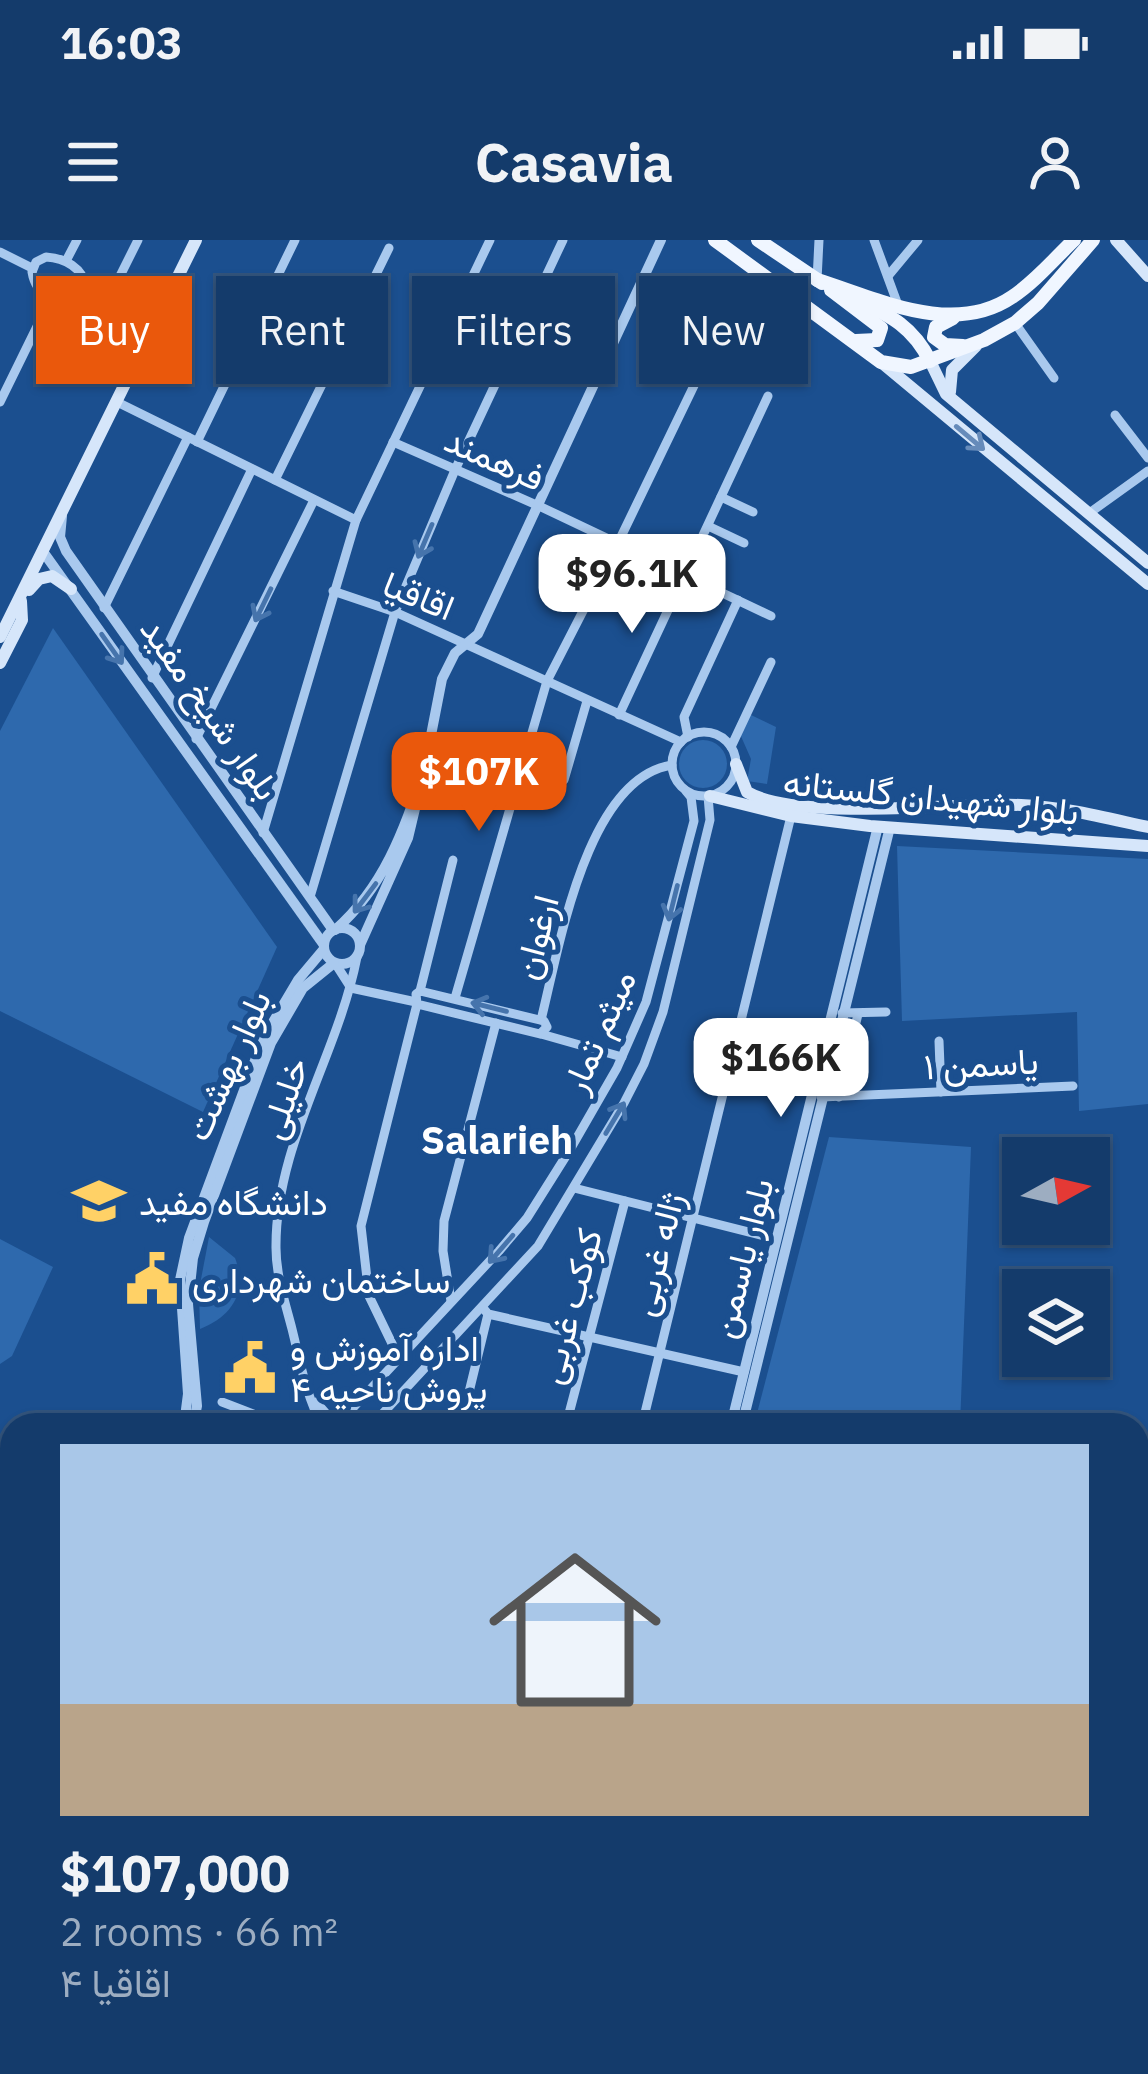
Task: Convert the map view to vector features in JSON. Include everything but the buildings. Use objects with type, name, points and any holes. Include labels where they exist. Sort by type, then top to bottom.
[{"type":"main road","points":[[178,276],[196,240]]},
{"type":"main road","points":[[715,240],[881,362],[1148,584]]},
{"type":"main road","points":[[758,240],[875,320],[881,334],[868,343],[843,334]]},
{"type":"main road","points":[[966,346],[945,345],[934,338],[936,327],[1012,298],[1074,240]]},
{"type":"main road","points":[[881,362],[900,368],[930,361],[1015,323],[1093,240]]},
{"type":"main road","points":[[1116,240],[1148,276]]},
{"type":"main road","points":[[817,280],[898,305],[958,316]]},
{"type":"main road","points":[[817,280],[902,322],[916,336],[956,404],[1148,562]]},
{"type":"main road","points":[[956,404],[949,378],[958,362],[984,340]]},
{"type":"main road","points":[[0,637],[126,384]]},
{"type":"main road","points":[[926,400],[930,387],[942,386]]},
{"type":"main road","points":[[0,663],[22,620],[21,600],[46,576],[58,578],[71,589]]},
{"type":"main road","name":"بلوار شهیدان گلستانه","points":[[736,764],[747,792],[785,802],[870,808],[1023,805],[1148,827]]},
{"type":"main road","name":"بلوار شهیدان گلستانه","points":[[710,796],[791,815],[884,826],[1148,846]]},
{"type":"street","points":[[66,261],[76,240]]},
{"type":"street","points":[[120,276],[137,240]]},
{"type":"street","points":[[104,608],[295,240]]},
{"type":"street","points":[[263,833],[356,520],[490,240]]},
{"type":"street","points":[[310,897],[394,612],[563,240]]},
{"type":"street","points":[[334,963],[347,964],[358,951],[408,838],[442,679],[451,658],[478,634],[661,240]]},
{"type":"street","points":[[817,280],[819,240]]},
{"type":"street","points":[[874,240],[898,305]]},
{"type":"street","points":[[888,277],[918,240]]},
{"type":"street","points":[[275,480],[389,248]]},
{"type":"street","points":[[0,252],[32,268]]},
{"type":"street","points":[[32,268],[46,257],[66,261],[81,276]]},
{"type":"street","points":[[32,268],[36,286]]},
{"type":"street","points":[[1015,323],[1054,378]]},
{"type":"street","points":[[0,402],[36,329]]},
{"type":"street","points":[[455,998],[547,681],[695,384]]},
{"type":"street","points":[[620,715],[768,396]]},
{"type":"street","points":[[117,402],[356,520]]},
{"type":"street","points":[[1115,415],[1148,458]]},
{"type":"street","name":"فرهمند","points":[[393,442],[771,616]]},
{"type":"street","points":[[152,678],[252,469]]},
{"type":"street","points":[[1088,514],[1148,471]]},
{"type":"street","points":[[721,497],[753,512]]},
{"type":"street","points":[[196,740],[314,500]]},
{"type":"street","name":"بلوار شیخ مفید","points":[[63,512],[60,537],[66,551],[334,930]]},
{"type":"street","points":[[708,526],[744,543]]},
{"type":"street","points":[[55,566],[55,557],[66,551]]},
{"type":"street","name":"بلوار شیخ مفید","points":[[44,554],[324,947]]},
{"type":"street","name":"اقاقیا","points":[[332,591],[394,612],[620,715],[684,739]]},
{"type":"street","points":[[684,739],[711,733],[730,747],[736,764],[729,784],[710,796],[686,791],[672,765],[684,739],[684,717],[738,600]]},
{"type":"street","points":[[730,747],[771,662]]},
{"type":"street","points":[[564,780],[587,700]]},
{"type":"street","name":"ارغوان","points":[[540,1034],[547,1027],[541,1021],[586,850],[642,774],[672,765]]},
{"type":"street","points":[[424,771],[398,845],[367,899],[334,930],[324,947],[351,988],[417,999],[622,1057]]},
{"type":"street","name":"میثم تمار","points":[[348,1413],[526,1218],[622,1057],[646,1002],[694,821],[692,797],[686,791]]},
{"type":"street","name":"میثم تمار","points":[[382,1413],[485,1311],[538,1246],[624,1103],[655,1037],[710,820],[710,796]]},
{"type":"street","name":"ژاله غربی","points":[[645,1413],[791,815]]},
{"type":"street","name":"بلوار یاسمن","points":[[745,1413],[816,1096],[884,826]]},
{"type":"street","name":"بلوار یاسمن","points":[[733,1413],[776,1239],[842,1013],[879,846]]},
{"type":"street","points":[[399,1358],[369,1296],[361,1226],[453,860]]},
{"type":"street","points":[[334,930],[354,933],[358,951]]},
{"type":"street","name":"بلوار بهشت","points":[[186,1413],[179,1303],[184,1256],[263,1039],[324,947]]},
{"type":"street","name":"خلیلی","points":[[302,1369],[279,1277],[279,1208],[291,1155],[351,988],[358,951]]},
{"type":"street","name":"بلوار بهشت","points":[[196,1413],[188,1304],[193,1258],[271,1043],[303,988],[334,963]]},
{"type":"street","points":[[417,999],[455,998],[541,1021]]},
{"type":"street","points":[[842,1013],[886,1012]]},
{"type":"street","points":[[839,1097],[858,1013]]},
{"type":"street","points":[[451,1301],[443,1251],[444,1221],[496,1023]]},
{"type":"street","points":[[939,1041],[940,1092]]},
{"type":"street","name":"یاسمن ۱","points":[[816,1096],[1073,1086]]},
{"type":"street","points":[[574,1188],[776,1239]]},
{"type":"street","name":"کوکب غربی","points":[[569,1413],[625,1201]]},
{"type":"street","points":[[464,1413],[485,1311],[744,1372]]},
{"type":"street","points":[[302,1369],[318,1413]]},
{"type":"street","points":[[302,1369],[324,1413]]},
{"type":"street","points":[[222,1402],[251,1413]]},
{"type":"shaded area","points":[[621,550],[679,578],[663,611],[605,584]]},
{"type":"shaded area","points":[[53,628],[277,947],[203,1112],[0,1011],[0,731]]},
{"type":"shaded area","points":[[749,714],[776,727],[767,784],[747,781],[751,759],[740,734]]},
{"type":"shaded area","points":[[703,740],[720,747],[727,764],[720,781],[703,788],[686,781],[679,764],[686,747]]},
{"type":"shaded area","points":[[897,846],[1148,859],[1148,1104],[1079,1111],[1077,1012],[902,1021]]},
{"type":"shaded area","points":[[829,1137],[971,1147],[960,1413],[757,1413]]},
{"type":"shaded area","points":[[209,1237],[235,1258],[240,1282],[229,1310],[200,1329],[199,1290]]},
{"type":"shaded area","points":[[0,1239],[53,1267],[12,1356],[0,1364]]},
{"type":"place","name":"دانشگاه مفید","points":[[99,1201]]},
{"type":"place","name":"ساختمان شهرداری","points":[[152,1279]]},
{"type":"place","name":"اداره آموزش و پروش ناحیه ۴","points":[[250,1368]]},
{"type":"district","name":"Salarieh","points":[[497,1139]]}]
